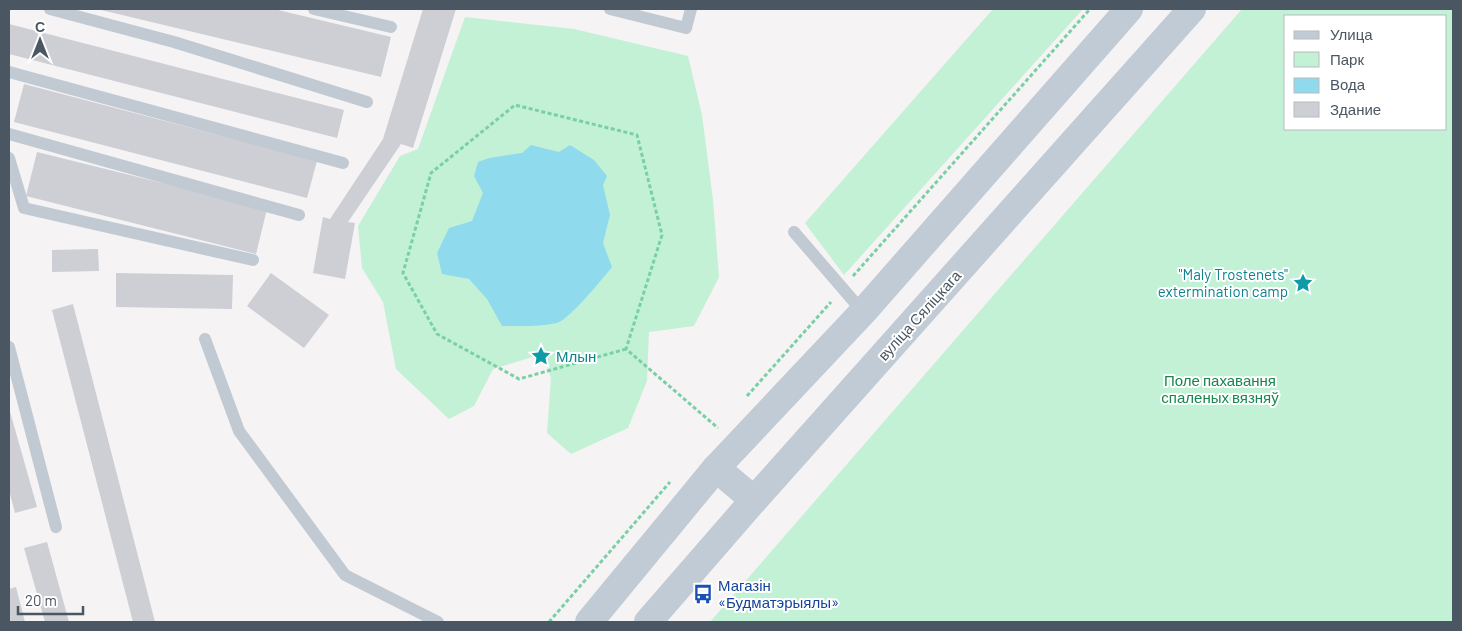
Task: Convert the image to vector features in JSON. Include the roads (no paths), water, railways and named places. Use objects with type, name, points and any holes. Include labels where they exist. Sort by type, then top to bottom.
[{"type":"main road","points":[[589,622],[716,468],[863,312],[1129,9]]},
{"type":"main road","name":"вуліца Сяліцкага","points":[[648,622],[754,500],[1192,9]]},
{"type":"main road","points":[[716,468],[754,500]]},
{"type":"lane","points":[[50,9],[174,42],[367,102]]},
{"type":"lane","points":[[314,9],[391,27]]},
{"type":"lane","points":[[610,9],[644,13],[686,28],[691,9]]},
{"type":"lane","points":[[9,72],[343,163]]},
{"type":"lane","points":[[9,134],[299,215]]},
{"type":"lane","points":[[9,158],[24,208],[253,260]]},
{"type":"lane","points":[[794,232],[863,312]]},
{"type":"lane","points":[[205,339],[240,431],[345,575],[438,622]]},
{"type":"lane","points":[[9,347],[56,527]]},
{"type":"water","points":[[531,145],[559,152],[570,145],[594,160],[607,176],[603,185],[610,215],[603,243],[612,267],[578,306],[563,320],[557,323],[537,326],[502,326],[487,299],[469,279],[442,274],[437,253],[449,228],[472,221],[483,193],[474,176],[478,162],[489,158],[522,153]]},
{"type":"place","name":"\"Maly Trostenets\" extermination camp","points":[[1303,283]]},
{"type":"place","name":"Млын","points":[[541,356]]},
{"type":"place","name":"Магазін «Будматэрыялы»","points":[[703,594]]},
{"type":"park label","name":"Поле пахавання спаленых вязняў","points":[[1220,388]]}]
